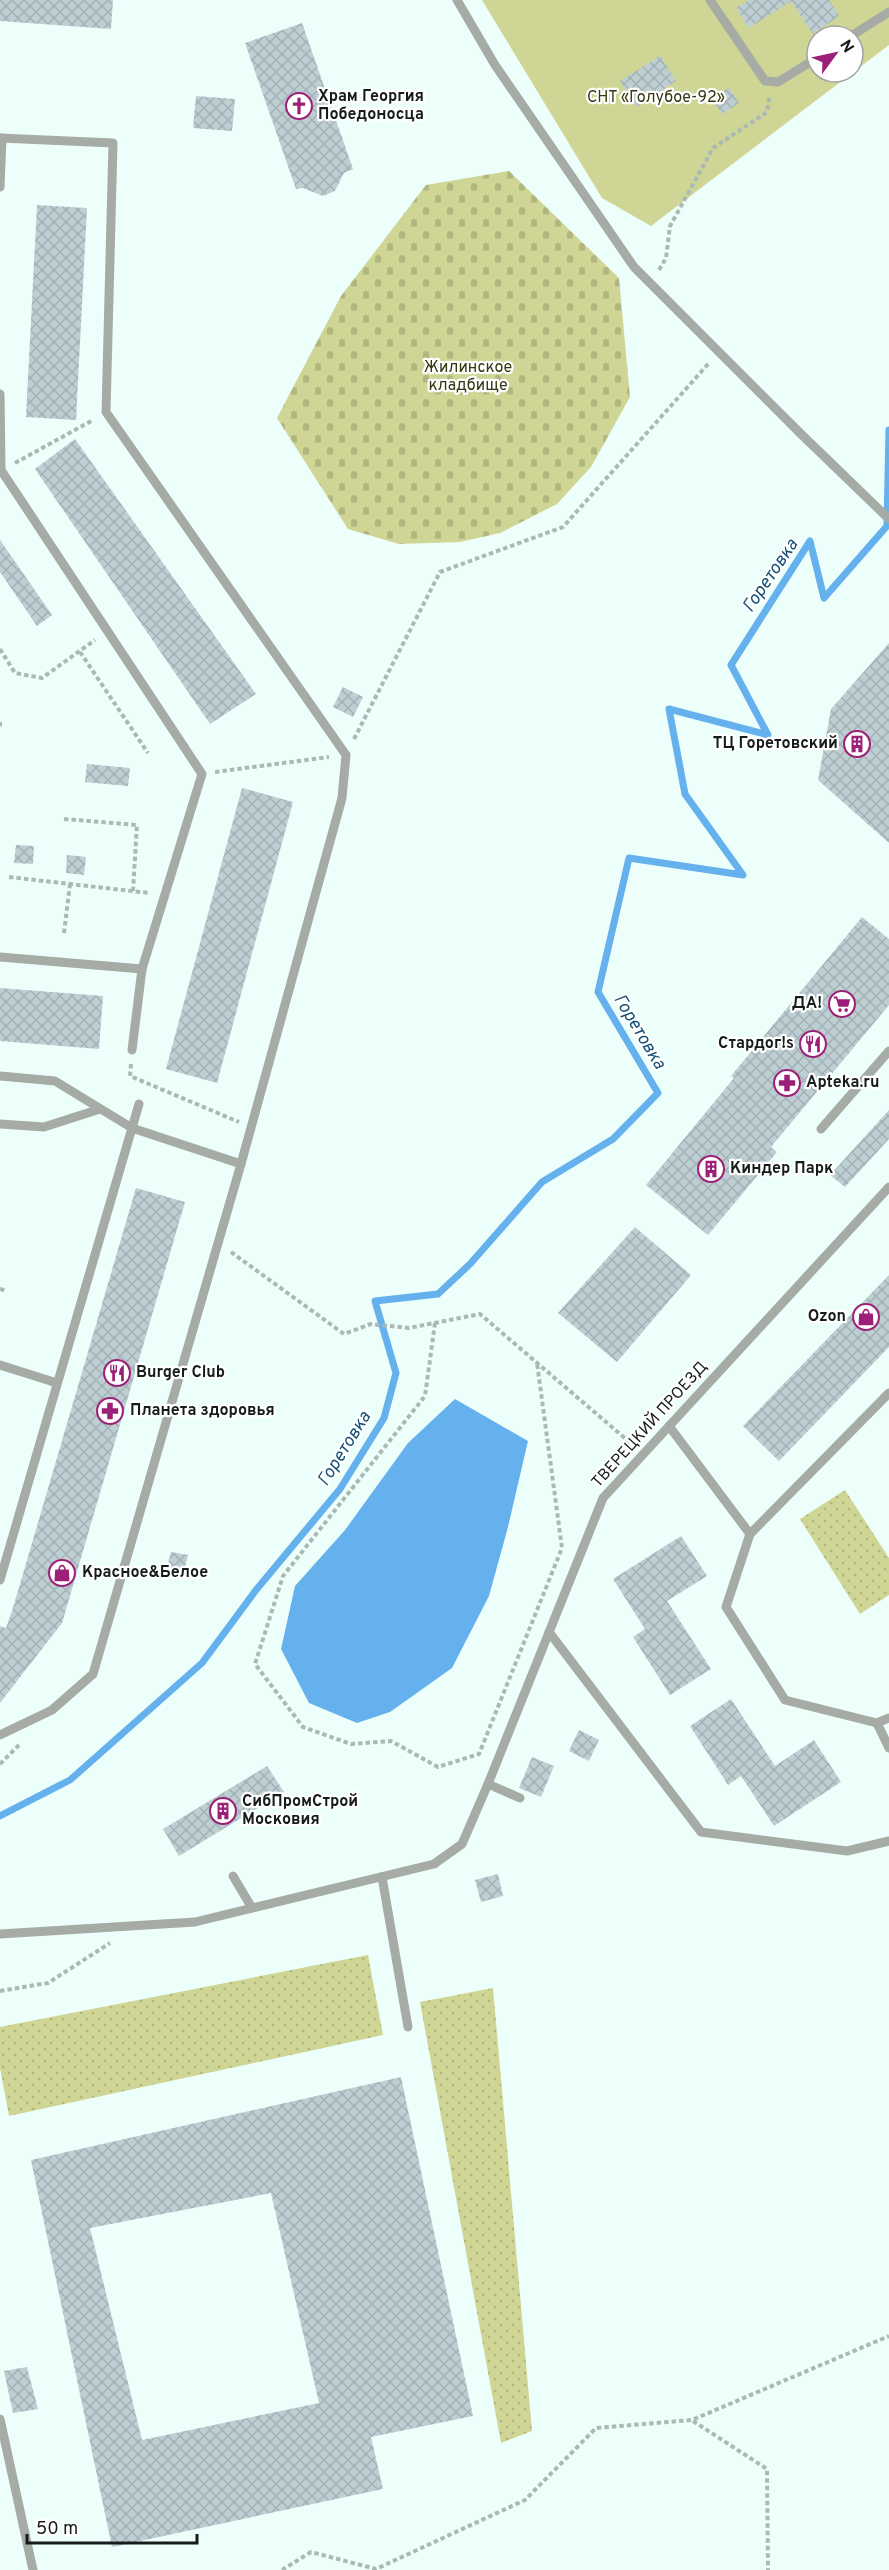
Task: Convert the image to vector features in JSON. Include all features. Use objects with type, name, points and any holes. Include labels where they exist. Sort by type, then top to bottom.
[{"type":"lane","points":[[457,0],[495,65],[634,267],[889,519]]},
{"type":"lane","points":[[710,0],[760,76],[772,83],[778,82],[805,65]]},
{"type":"lane","points":[[865,27],[889,12]]},
{"type":"lane","points":[[0,187],[1,138],[112,143],[106,412],[346,755],[342,798],[241,1164],[93,1674],[52,1710],[0,1735]]},
{"type":"lane","points":[[0,394],[1,470],[202,774],[142,969],[132,1050]]},
{"type":"lane","points":[[0,957],[142,969]]},
{"type":"lane","points":[[821,1130],[889,1052]]},
{"type":"lane","points":[[0,1076],[56,1081],[132,1128],[241,1164]]},
{"type":"lane","points":[[0,1580],[139,1104]]},
{"type":"lane","points":[[0,1124],[44,1127],[100,1109]]},
{"type":"lane","name":"ТВЕРЕЦКИЙ ПРОЕЗД","points":[[0,1934],[195,1922],[434,1864],[462,1844],[489,1784],[603,1498],[889,1187]]},
{"type":"lane","points":[[0,1365],[57,1383]]},
{"type":"lane","points":[[889,1393],[750,1534],[726,1607],[785,1700],[877,1723],[889,1718]]},
{"type":"lane","points":[[669,1426],[750,1534]]},
{"type":"lane","points":[[549,1632],[701,1832],[847,1851],[889,1842]]},
{"type":"lane","points":[[877,1723],[889,1748]]},
{"type":"lane","points":[[489,1784],[520,1798]]},
{"type":"lane","points":[[233,1876],[252,1908]]},
{"type":"lane","points":[[382,1876],[408,2027]]},
{"type":"lane","points":[[0,2419],[33,2570]]},
{"type":"lane","points":[[0,2473],[11,2470]]},
{"type":"path","points":[[651,283],[666,258],[670,226],[713,148],[767,112],[772,83]]},
{"type":"path","points":[[202,774],[346,755],[440,572],[563,526],[720,352]]},
{"type":"path","points":[[1,470],[106,412]]},
{"type":"path","points":[[0,649],[15,674],[42,678],[108,631]]},
{"type":"path","points":[[80,651],[148,753]]},
{"type":"path","points":[[0,722],[0,727]]},
{"type":"path","points":[[64,819],[137,825],[133,891]]},
{"type":"path","points":[[9,877],[165,894]]},
{"type":"path","points":[[64,933],[70,884]]},
{"type":"path","points":[[132,1050],[129,1076],[251,1126]]},
{"type":"path","points":[[218,1242],[344,1334],[371,1324],[409,1328],[480,1314],[643,1454]]},
{"type":"path","points":[[0,1289],[7,1291]]},
{"type":"path","points":[[435,1323],[425,1396],[283,1576],[255,1664],[303,1727],[351,1744],[391,1741],[438,1767],[479,1754],[562,1548],[537,1363]]},
{"type":"path","points":[[0,1991],[48,1983],[138,1925]]},
{"type":"path","points":[[282,2570],[311,2552],[376,2569],[525,2500],[596,2428],[692,2421],[889,2336]]},
{"type":"path","points":[[692,2421],[767,2469],[768,2570]]},
{"type":"green space","name":"СНТ «Голубое-92»","points":[[482,0],[889,0],[889,45],[865,63],[865,24],[805,24],[805,84],[838,84],[651,226],[602,198]]},
{"type":"green space","name":"Жилинское кладбище","points":[[509,171],[619,278],[630,397],[591,467],[557,504],[500,533],[460,542],[399,544],[348,529],[277,418],[341,296],[426,185]]},
{"type":"green space","points":[[845,1490],[889,1558],[889,1595],[860,1614],[800,1519]]},
{"type":"green space","points":[[368,1955],[383,2035],[9,2116],[0,2068],[0,2027]]},
{"type":"green space","points":[[493,1988],[532,2431],[501,2443],[420,2002]]},
{"type":"water","points":[[455,1399],[528,1441],[489,1596],[452,1668],[390,1712],[357,1723],[309,1703],[281,1649],[295,1586],[345,1530],[408,1443]]},
{"type":"building","points":[[0,0],[113,0],[111,29],[0,21]]},
{"type":"building","points":[[749,0],[829,0],[839,16],[827,24],[806,24],[791,1],[749,28],[736,8]]},
{"type":"building","name":"Храм Георгия Победоносца","points":[[302,23],[353,169],[344,173],[335,191],[323,196],[303,188],[296,189],[245,43]]},
{"type":"building","points":[[660,56],[676,81],[636,107],[620,81]]},
{"type":"building","points":[[729,88],[739,103],[722,114],[712,99]]},
{"type":"building","points":[[196,96],[235,99],[232,131],[193,128]]},
{"type":"building","points":[[37,205],[87,208],[76,420],[26,417]]},
{"type":"building","points":[[75,439],[256,694],[210,724],[35,469]]},
{"type":"building","points":[[0,540],[52,615],[37,626],[0,572]]},
{"type":"building","name":"ТЦ Горетовский","points":[[889,643],[889,843],[818,780],[831,709]]},
{"type":"building","points":[[343,687],[363,697],[353,717],[333,707]]},
{"type":"building","points":[[87,764],[130,768],[128,786],[85,782]]},
{"type":"building","points":[[242,788],[293,802],[217,1083],[166,1069]]},
{"type":"building","points":[[16,845],[34,846],[33,864],[14,863]]},
{"type":"building","points":[[67,855],[86,857],[84,875],[66,873]]},
{"type":"building","points":[[862,917],[889,939],[889,1005],[771,1147],[777,1152],[708,1235],[646,1185],[734,1078],[731,1076]]},
{"type":"building","points":[[0,988],[103,996],[99,1049],[0,1041]]},
{"type":"building","points":[[889,1110],[889,1139],[845,1187],[830,1175]]},
{"type":"building","points":[[136,1188],[185,1202],[62,1623],[0,1703],[0,1626],[6,1628],[13,1608]]},
{"type":"building","points":[[635,1227],[691,1275],[617,1362],[558,1313]]},
{"type":"building","points":[[889,1275],[889,1347],[779,1461],[743,1426]]},
{"type":"building","points":[[681,1536],[707,1576],[667,1601],[711,1669],[670,1695],[633,1637],[645,1629],[613,1579]]},
{"type":"building","points":[[171,1552],[188,1555],[183,1576],[166,1572]]},
{"type":"building","points":[[731,1699],[775,1766],[814,1740],[841,1782],[774,1826],[741,1776],[728,1785],[690,1726]]},
{"type":"building","points":[[579,1730],[599,1740],[589,1761],[569,1751]]},
{"type":"building","points":[[532,1757],[554,1766],[541,1797],[519,1788]]},
{"type":"building","name":"СибПромСтрой Московия","points":[[267,1766],[284,1792],[179,1856],[163,1829]]},
{"type":"building","points":[[498,1874],[503,1896],[481,1902],[475,1880]]},
{"type":"building","points":[[401,2077],[473,2416],[371,2437],[383,2489],[112,2547],[31,2160]],"holes":[[[271,2193],[319,2403],[142,2440],[90,2228]]]},
{"type":"building","points":[[27,2367],[38,2409],[13,2413],[4,2371]]},
{"type":"waterway","name":"Горетовка","points":[[0,1816],[70,1780],[202,1663],[256,1590],[340,1489],[384,1418],[396,1373],[375,1301],[438,1294],[470,1264],[542,1182],[613,1139],[658,1093],[598,992],[629,858],[743,875],[685,794],[669,709],[768,735],[731,665],[810,541],[824,598],[887,526],[889,430]]},
{"type":"place","name":"Храм Георгия Победоносца","points":[[299,106]]},
{"type":"place","name":"ТЦ Горетовский","points":[[857,744]]},
{"type":"place","name":"ДА!","points":[[842,1004]]},
{"type":"place","name":"Стардог!s","points":[[813,1044]]},
{"type":"place","name":"Apteka.ru","points":[[787,1083]]},
{"type":"place","name":"Киндер Парк","points":[[711,1169]]},
{"type":"place","name":"Ozon","points":[[866,1317]]},
{"type":"place","name":"Burger Club","points":[[117,1373]]},
{"type":"place","name":"Планета здоровья","points":[[110,1411]]},
{"type":"place","name":"Красное&Белое","points":[[62,1573]]},
{"type":"place","name":"СибПромСтрой Московия","points":[[223,1811]]}]
